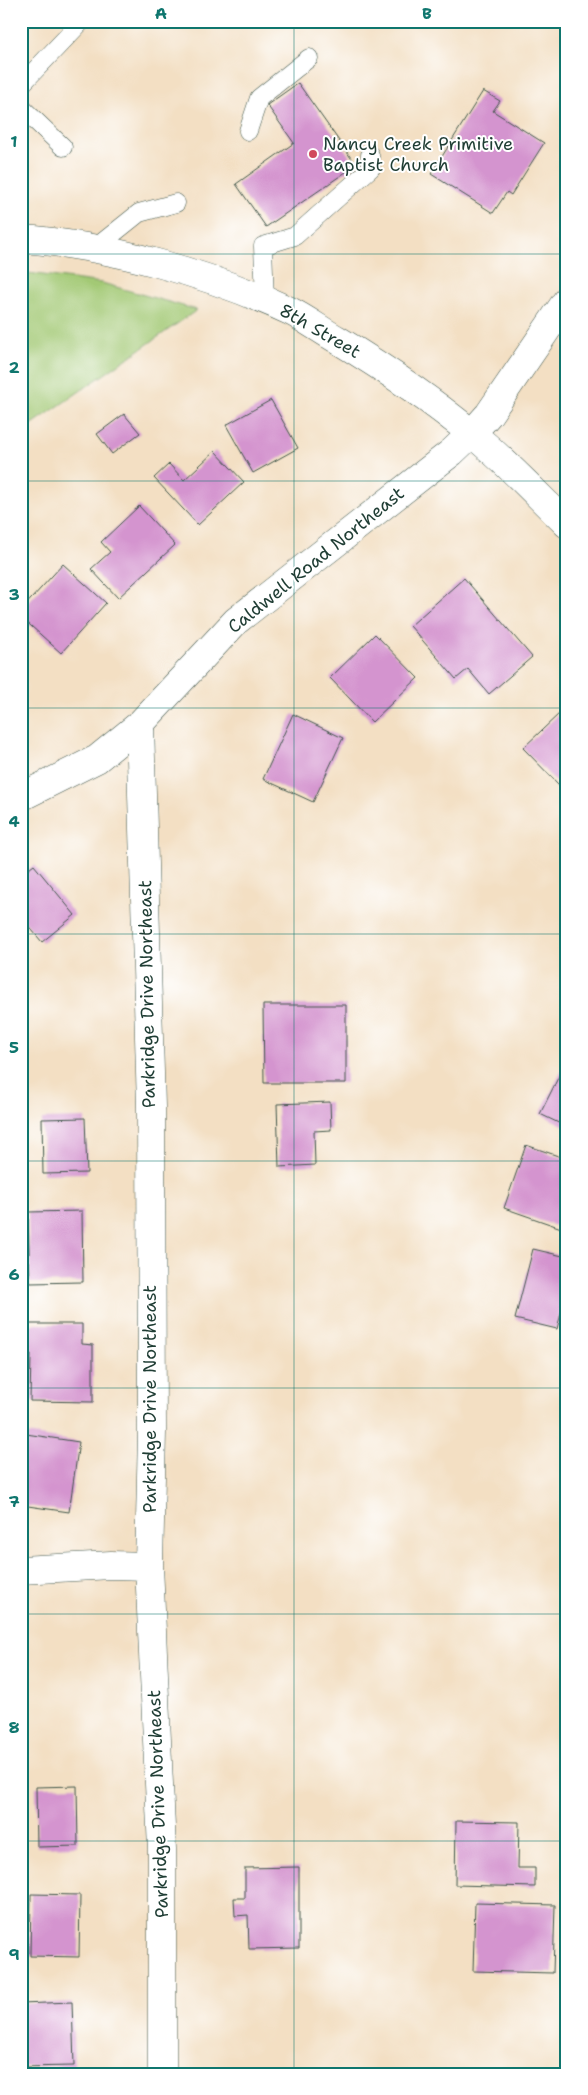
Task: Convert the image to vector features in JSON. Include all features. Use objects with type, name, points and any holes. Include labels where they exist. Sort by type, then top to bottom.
[{"type":"street","name":"8th Street","points":[[21,239],[47,241],[94,249],[186,270],[291,311],[383,368],[472,434],[567,524]]},
{"type":"street","name":"Caldwell Road Northeast","points":[[21,797],[97,759],[140,724],[236,621],[452,452],[472,434],[489,414],[567,300]]},
{"type":"street","name":"Parkridge Drive Northeast","points":[[140,724],[151,1106],[152,1432],[148,1566],[162,1849],[162,2074]]},
{"type":"street","points":[[21,1570],[111,1565],[148,1566]]},
{"type":"lane","points":[[21,85],[82,21]]},
{"type":"lane","points":[[248,131],[259,98],[308,58]]},
{"type":"lane","points":[[21,107],[63,148]]},
{"type":"lane","points":[[265,301],[263,246],[295,236],[371,168],[370,155]]},
{"type":"lane","points":[[94,249],[139,213],[176,203]]},
{"type":"green space","points":[[21,272],[102,283],[197,310],[21,432]]},
{"type":"building","name":"Nancy Creek Primitive Baptist Church","points":[[298,83],[356,165],[266,227],[236,184],[294,143],[267,105]]},
{"type":"building","points":[[483,91],[500,101],[493,111],[544,143],[511,195],[507,192],[493,213],[431,174]]},
{"type":"building","points":[[271,400],[298,448],[253,473],[226,425]]},
{"type":"building","points":[[124,414],[140,433],[112,454],[97,434]]},
{"type":"building","points":[[215,451],[244,482],[198,525],[154,478],[169,464],[184,480]]},
{"type":"building","points":[[139,506],[175,545],[118,598],[91,569],[110,552],[101,542]]},
{"type":"building","points":[[63,564],[106,603],[61,653],[21,617],[21,610]]},
{"type":"building","points":[[464,578],[532,657],[489,694],[468,669],[456,679],[410,626]]},
{"type":"building","points":[[375,634],[418,678],[372,722],[330,678]]},
{"type":"building","points":[[560,713],[567,721],[567,782],[561,787],[523,748]]},
{"type":"building","points":[[293,714],[343,738],[313,802],[263,779]]},
{"type":"building","points":[[34,865],[75,915],[42,942],[21,917],[21,875]]},
{"type":"building","points":[[263,1005],[346,1005],[346,1083],[264,1083]]},
{"type":"building","points":[[567,1060],[567,1127],[540,1114]]},
{"type":"building","points":[[330,1102],[331,1130],[314,1131],[315,1165],[279,1167],[277,1104]]},
{"type":"building","points":[[85,1118],[87,1173],[43,1174],[42,1119]]},
{"type":"building","points":[[526,1145],[567,1159],[567,1230],[504,1208]]},
{"type":"building","points":[[82,1211],[83,1282],[30,1283],[28,1212]]},
{"type":"building","points":[[533,1249],[567,1257],[567,1290],[557,1329],[515,1319]]},
{"type":"building","points":[[21,1324],[82,1324],[82,1344],[93,1345],[93,1402],[30,1401],[31,1354],[21,1354]]},
{"type":"building","points":[[26,1434],[79,1442],[69,1512],[21,1505],[21,1466]]},
{"type":"building","points":[[77,1786],[78,1846],[37,1847],[36,1787]]},
{"type":"building","points":[[456,1821],[519,1822],[518,1868],[535,1868],[535,1887],[455,1885]]},
{"type":"building","points":[[299,1867],[299,1948],[249,1949],[248,1915],[235,1916],[234,1898],[245,1898],[245,1868]]},
{"type":"building","points":[[31,1894],[80,1895],[79,1957],[30,1956]]},
{"type":"building","points":[[475,1903],[555,1905],[553,1973],[473,1971]]},
{"type":"building","points":[[72,2002],[74,2066],[21,2067],[21,2004]]},
{"type":"place","name":"Nancy Creek Primitive Baptist Church","points":[[313,154]]}]
